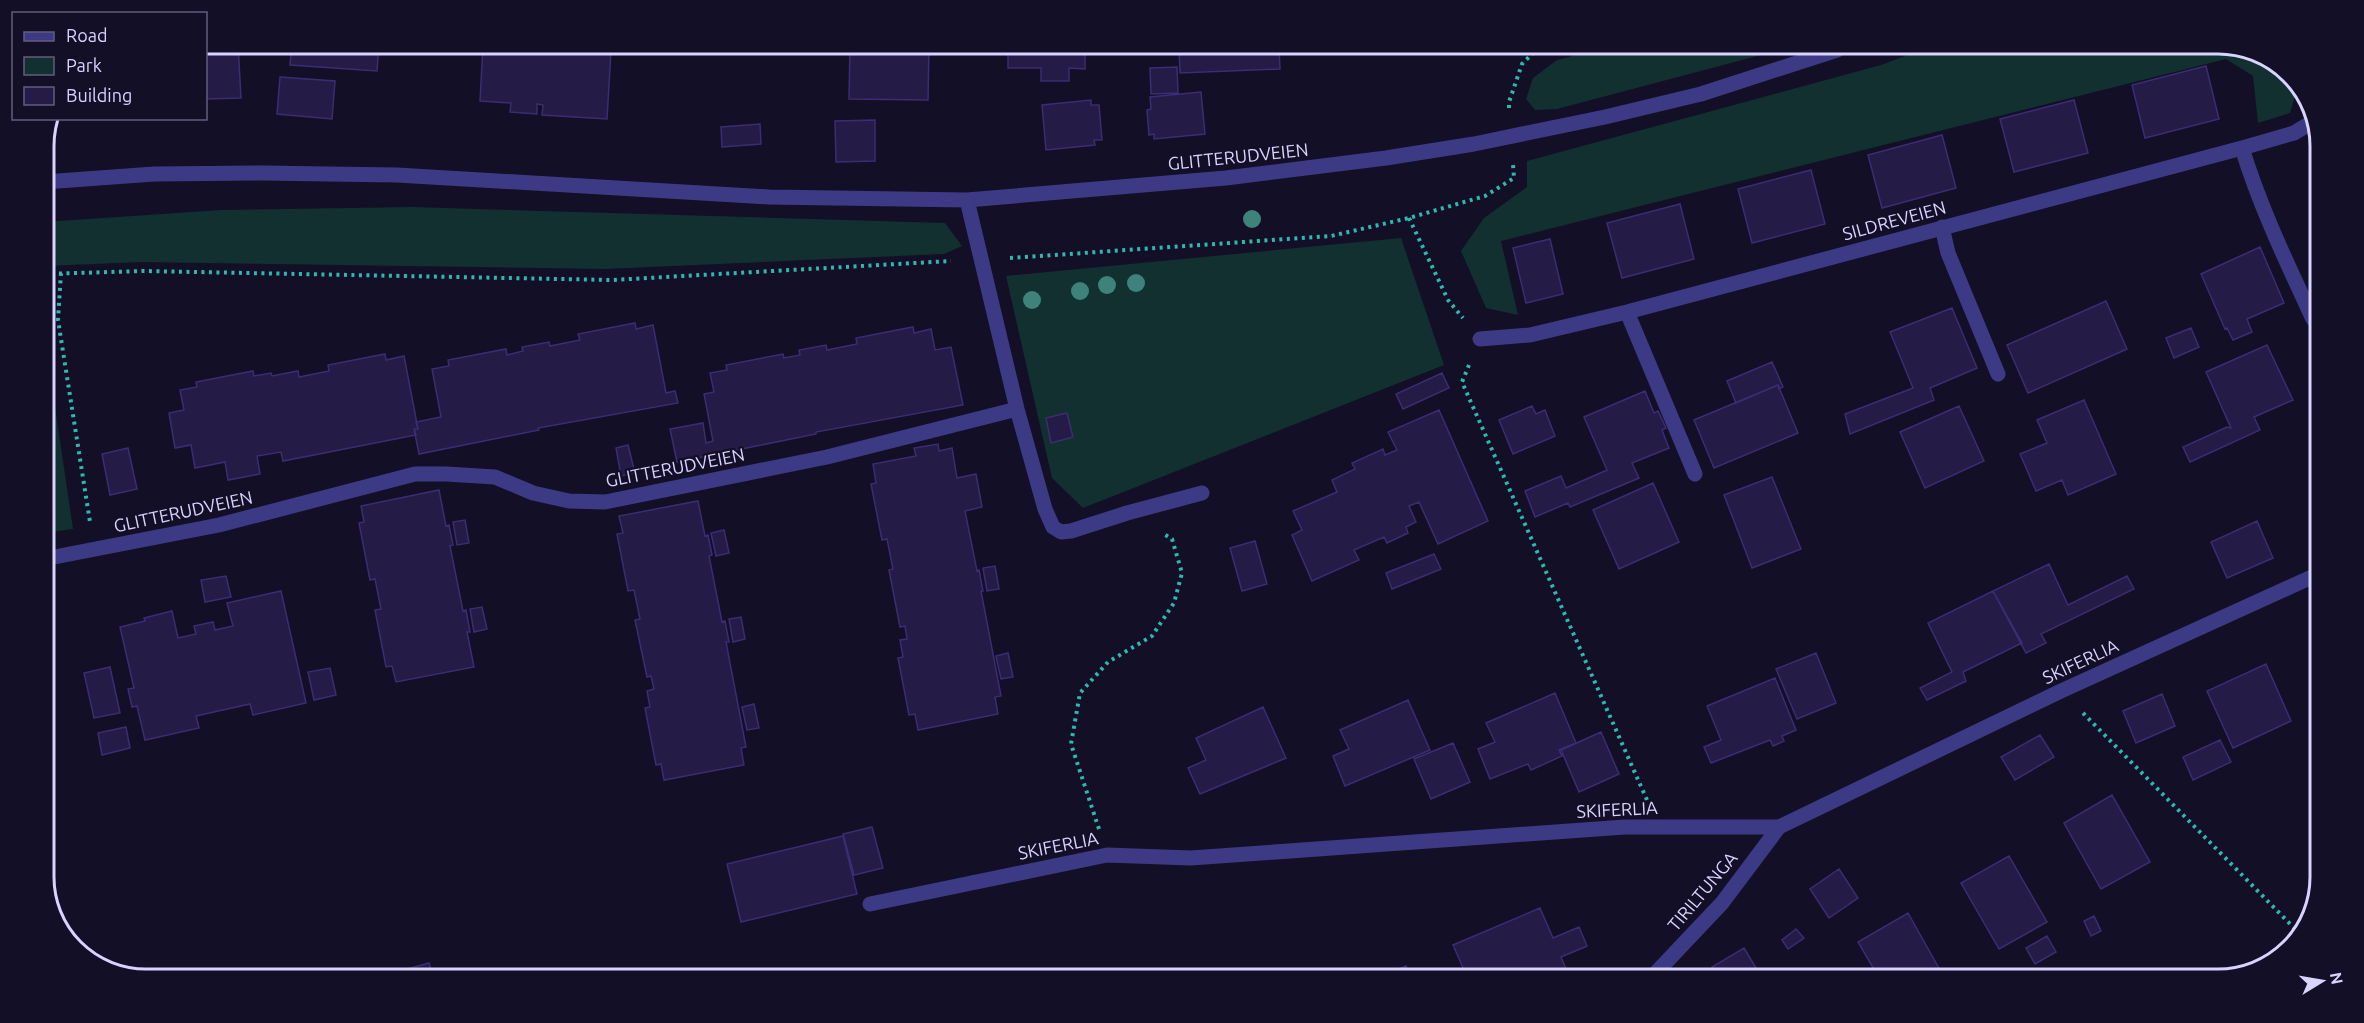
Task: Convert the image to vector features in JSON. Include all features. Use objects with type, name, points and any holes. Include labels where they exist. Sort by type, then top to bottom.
[{"type":"street","name":"GLITTERUDVEIEN","points":[[54,181],[154,174],[386,175],[769,197],[967,200],[1226,178],[1386,159],[1474,144],[1605,117],[1701,94],[1825,54]]},
{"type":"street","name":"SILDREVEIEN","points":[[1480,339],[1530,335],[1627,312],[2242,148],[2294,133],[2307,125]]},
{"type":"street","points":[[2242,148],[2249,174],[2310,312]]},
{"type":"street","points":[[967,200],[1017,409],[1045,509],[1053,527],[1061,532],[1071,531],[1202,493]]},
{"type":"street","points":[[1941,228],[1948,253],[1998,374]]},
{"type":"street","points":[[1627,312],[1695,474]]},
{"type":"street","name":"GLITTERUDVEIEN","points":[[54,557],[219,525],[415,474],[495,477],[542,495],[569,501],[605,502],[827,457],[1017,409]]},
{"type":"street","name":"SKIFERLIA","points":[[870,904],[1107,855],[1191,858],[1659,826],[1779,827],[2061,691],[2310,578]]},
{"type":"street","name":"TIRILTUNGA","points":[[1660,969],[1722,903],[1779,827]]},
{"type":"path","points":[[54,273],[143,271],[612,280],[981,260],[1331,236],[1409,219],[1485,196],[1514,178],[1509,102],[1522,64],[1532,54]]},
{"type":"path","points":[[1409,219],[1449,300],[1480,339],[1462,382],[1659,826]]},
{"type":"path","points":[[61,273],[58,320],[94,549]]},
{"type":"path","points":[[1107,855],[1071,744],[1080,693],[1108,662],[1152,636],[1174,603],[1182,573],[1172,539],[1127,513]]},
{"type":"path","points":[[2061,691],[2294,928]]},
{"type":"green space","points":[[1580,54],[1765,54],[1557,109],[1535,110],[1526,99],[1533,78],[1557,60]]},
{"type":"green space","points":[[1910,54],[2218,54],[2236,56],[2264,66],[2283,81],[2295,96],[2290,113],[2258,123],[2253,76],[2226,59],[1501,241],[1518,315],[1486,308],[1461,251],[1484,218],[1527,187],[1527,161],[1881,65]]},
{"type":"green space","points":[[412,207],[945,223],[962,246],[944,254],[605,269],[141,262],[54,266],[54,221],[221,210]]},
{"type":"green space","points":[[1401,238],[1444,365],[1083,508],[1052,478],[1006,276]]},
{"type":"green space","points":[[54,400],[73,529],[54,532]]},
{"type":"building","points":[[207,54],[239,54],[241,98],[207,99]]},
{"type":"building","points":[[291,54],[378,54],[377,71],[290,65]]},
{"type":"building","points":[[483,54],[611,54],[607,119],[542,115],[543,105],[537,104],[537,114],[510,112],[511,103],[480,101]]},
{"type":"building","points":[[850,54],[929,54],[928,100],[849,99]]},
{"type":"building","points":[[1008,54],[1085,54],[1085,69],[1069,68],[1069,81],[1041,81],[1041,68],[1008,68]]},
{"type":"building","points":[[1179,54],[1279,54],[1280,69],[1180,73]]},
{"type":"building","points":[[2206,66],[2219,119],[2145,138],[2132,85]]},
{"type":"building","points":[[1177,67],[1178,93],[1151,94],[1150,68]]},
{"type":"building","points":[[280,77],[335,81],[332,119],[277,114]]},
{"type":"building","points":[[1201,92],[1205,134],[1154,139],[1154,134],[1149,135],[1147,110],[1151,109],[1150,97]]},
{"type":"building","points":[[1091,100],[1091,105],[1099,105],[1102,140],[1094,140],[1095,145],[1046,150],[1042,105]]},
{"type":"building","points":[[2074,100],[2088,153],[2014,172],[2000,119]]},
{"type":"building","points":[[875,120],[875,161],[836,162],[835,121]]},
{"type":"building","points":[[760,124],[761,144],[722,147],[721,127]]},
{"type":"building","points":[[1942,135],[1956,188],[1882,208],[1868,155]]},
{"type":"building","points":[[1811,170],[1825,224],[1752,243],[1738,189]]},
{"type":"building","points":[[1680,204],[1694,259],[1622,278],[1607,223]]},
{"type":"building","points":[[1550,239],[1563,294],[1526,303],[1513,248]]},
{"type":"building","points":[[2260,247],[2284,303],[2247,319],[2252,332],[2233,340],[2227,328],[2225,329],[2201,274]]},
{"type":"building","points":[[2106,301],[2127,349],[2028,393],[2007,345]]},
{"type":"building","points":[[1952,308],[1977,368],[1930,388],[1934,400],[1850,434],[1845,414],[1913,388],[1890,332]]},
{"type":"building","points":[[635,323],[636,329],[653,325],[666,393],[675,391],[678,403],[538,428],[539,430],[419,454],[414,429],[418,429],[416,422],[441,417],[432,369],[449,366],[448,360],[506,349],[507,355],[523,351],[522,347],[549,342],[550,346],[580,340],[578,334]]},
{"type":"building","points":[[913,327],[914,333],[931,329],[935,350],[951,347],[963,405],[816,432],[816,434],[677,462],[670,429],[703,423],[706,443],[713,441],[704,394],[714,392],[710,373],[727,370],[726,365],[783,354],[784,358],[800,355],[799,350],[826,345],[827,350],[857,344],[856,338]]},
{"type":"building","points":[[2191,328],[2199,347],[2174,358],[2166,338]]},
{"type":"building","points":[[2267,345],[2293,400],[2254,417],[2260,430],[2190,462],[2183,447],[2227,427],[2231,428],[2206,372]]},
{"type":"building","points":[[385,354],[386,360],[404,356],[418,429],[414,429],[416,435],[283,461],[281,452],[257,456],[260,474],[228,480],[225,462],[195,468],[191,445],[175,448],[169,413],[184,410],[180,390],[197,387],[196,382],[253,371],[254,376],[271,373],[272,376],[298,371],[299,377],[329,371],[328,365]]},
{"type":"building","points":[[1772,362],[1783,387],[1779,389],[1778,385],[1736,403],[1727,381]]},
{"type":"building","points":[[1442,373],[1449,388],[1403,409],[1396,394]]},
{"type":"building","points":[[1778,385],[1798,433],[1714,468],[1694,420]]},
{"type":"building","points":[[1645,391],[1654,413],[1658,411],[1666,428],[1662,430],[1669,448],[1632,463],[1639,478],[1570,507],[1568,503],[1535,517],[1525,491],[1561,476],[1566,488],[1607,470],[1584,417]]},
{"type":"building","points":[[2084,400],[2116,474],[2068,495],[2062,480],[2036,491],[2020,454],[2047,443],[2037,420]]},
{"type":"building","points":[[1532,406],[1536,414],[1545,410],[1555,436],[1513,454],[1499,420]]},
{"type":"building","points":[[1959,406],[1984,461],[1925,488],[1900,432]]},
{"type":"building","points":[[1439,410],[1488,521],[1438,544],[1419,502],[1409,506],[1416,522],[1406,527],[1408,533],[1387,543],[1384,537],[1354,550],[1359,560],[1312,581],[1292,535],[1302,530],[1293,511],[1337,492],[1332,480],[1355,469],[1352,463],[1383,449],[1385,455],[1397,450],[1388,432]]},
{"type":"building","points":[[1067,413],[1073,437],[1051,443],[1046,418]]},
{"type":"building","points":[[938,444],[939,451],[952,448],[957,478],[976,474],[982,507],[965,511],[977,571],[979,570],[1001,696],[995,697],[998,714],[918,730],[915,714],[909,715],[898,658],[903,657],[900,640],[907,639],[905,626],[900,627],[889,570],[893,569],[887,539],[882,540],[871,484],[876,483],[873,464],[916,456],[914,448]]},
{"type":"building","points":[[628,445],[635,473],[621,476],[616,448]]},
{"type":"building","points":[[128,448],[137,489],[110,495],[102,454]]},
{"type":"building","points":[[1772,477],[1801,549],[1752,568],[1724,495]]},
{"type":"building","points":[[1653,483],[1679,542],[1619,569],[1593,510]]},
{"type":"building","points":[[439,490],[446,526],[449,525],[453,545],[450,546],[463,611],[466,610],[470,632],[467,632],[474,667],[396,682],[392,666],[386,667],[375,610],[381,609],[375,579],[370,580],[359,523],[364,522],[361,506]]},
{"type":"building","points":[[698,501],[705,536],[708,535],[712,555],[709,556],[722,622],[725,621],[729,642],[726,642],[746,747],[741,748],[744,765],[664,780],[661,764],[656,765],[645,708],[650,707],[647,691],[654,689],[651,676],[647,677],[635,620],[640,619],[634,590],[628,591],[617,534],[623,533],[619,516]]},
{"type":"building","points":[[465,520],[469,543],[457,545],[453,522]]},
{"type":"building","points":[[2257,521],[2273,558],[2227,578],[2211,542]]},
{"type":"building","points":[[724,530],[729,553],[716,556],[711,533]]},
{"type":"building","points":[[1255,541],[1267,584],[1242,591],[1230,548]]},
{"type":"building","points":[[1434,554],[1441,569],[1392,589],[1386,573]]},
{"type":"building","points":[[2049,564],[2068,605],[2127,576],[2134,589],[2041,634],[2046,643],[2026,653],[1993,591]]},
{"type":"building","points":[[995,566],[999,589],[987,591],[983,568]]},
{"type":"building","points":[[226,576],[231,597],[205,602],[201,580]]},
{"type":"building","points":[[281,591],[306,703],[253,715],[250,704],[196,716],[199,728],[145,740],[137,706],[132,707],[128,689],[134,688],[120,627],[172,611],[178,638],[196,634],[194,626],[213,622],[215,630],[233,626],[227,603]]},
{"type":"building","points":[[1993,591],[2022,643],[1963,672],[1966,681],[1927,700],[1920,688],[1952,672],[1928,623]]},
{"type":"building","points":[[482,607],[487,629],[474,632],[470,609]]},
{"type":"building","points":[[741,617],[745,639],[733,642],[729,619]]},
{"type":"building","points":[[1008,653],[1013,677],[1001,679],[996,656]]},
{"type":"building","points":[[1816,653],[1836,703],[1797,719],[1776,669]]},
{"type":"building","points":[[2266,664],[2291,721],[2233,748],[2207,691]]},
{"type":"building","points":[[110,667],[120,713],[94,718],[84,673]]},
{"type":"building","points":[[330,668],[336,695],[314,700],[308,672]]},
{"type":"building","points":[[1775,678],[1796,730],[1782,736],[1784,741],[1773,746],[1770,740],[1711,763],[1704,747],[1721,740],[1707,706]]},
{"type":"building","points":[[1555,693],[1576,743],[1559,750],[1562,756],[1531,770],[1528,764],[1490,779],[1478,749],[1495,742],[1486,723]]},
{"type":"building","points":[[2162,694],[2175,726],[2136,743],[2123,711]]},
{"type":"building","points":[[1408,700],[1430,750],[1345,786],[1333,756],[1349,749],[1340,730]]},
{"type":"building","points":[[754,704],[759,728],[747,730],[742,707]]},
{"type":"building","points":[[1263,707],[1286,758],[1200,794],[1188,768],[1206,760],[1196,738]]},
{"type":"building","points":[[126,727],[130,748],[102,755],[98,733]]},
{"type":"building","points":[[1601,732],[1619,774],[1579,792],[1561,750]]},
{"type":"building","points":[[2040,735],[2054,757],[2015,780],[2001,757]]},
{"type":"building","points":[[2220,740],[2231,762],[2193,780],[2183,757]]},
{"type":"building","points":[[1453,743],[1470,782],[1431,799],[1414,759]]},
{"type":"building","points":[[2112,795],[2150,862],[2101,889],[2064,823]]},
{"type":"building","points":[[872,827],[883,868],[854,875],[843,834]]},
{"type":"building","points":[[843,836],[857,894],[741,922],[727,864]]},
{"type":"building","points":[[2009,856],[2047,922],[1999,949],[1961,883]]},
{"type":"building","points":[[1839,869],[1858,898],[1829,918],[1810,889]]},
{"type":"building","points":[[1540,908],[1553,938],[1579,927],[1587,946],[1561,957],[1566,969],[1464,969],[1453,945]]},
{"type":"building","points":[[1908,913],[1939,969],[1874,969],[1858,942]]},
{"type":"building","points":[[2094,916],[2101,931],[2091,936],[2084,921]]},
{"type":"building","points":[[1796,929],[1804,938],[1788,949],[1782,940]]},
{"type":"building","points":[[2047,936],[2056,952],[2035,964],[2026,948]]},
{"type":"building","points":[[1744,948],[1757,969],[1713,969],[1712,967]]},
{"type":"building","points":[[429,963],[431,969],[407,969]]}]
